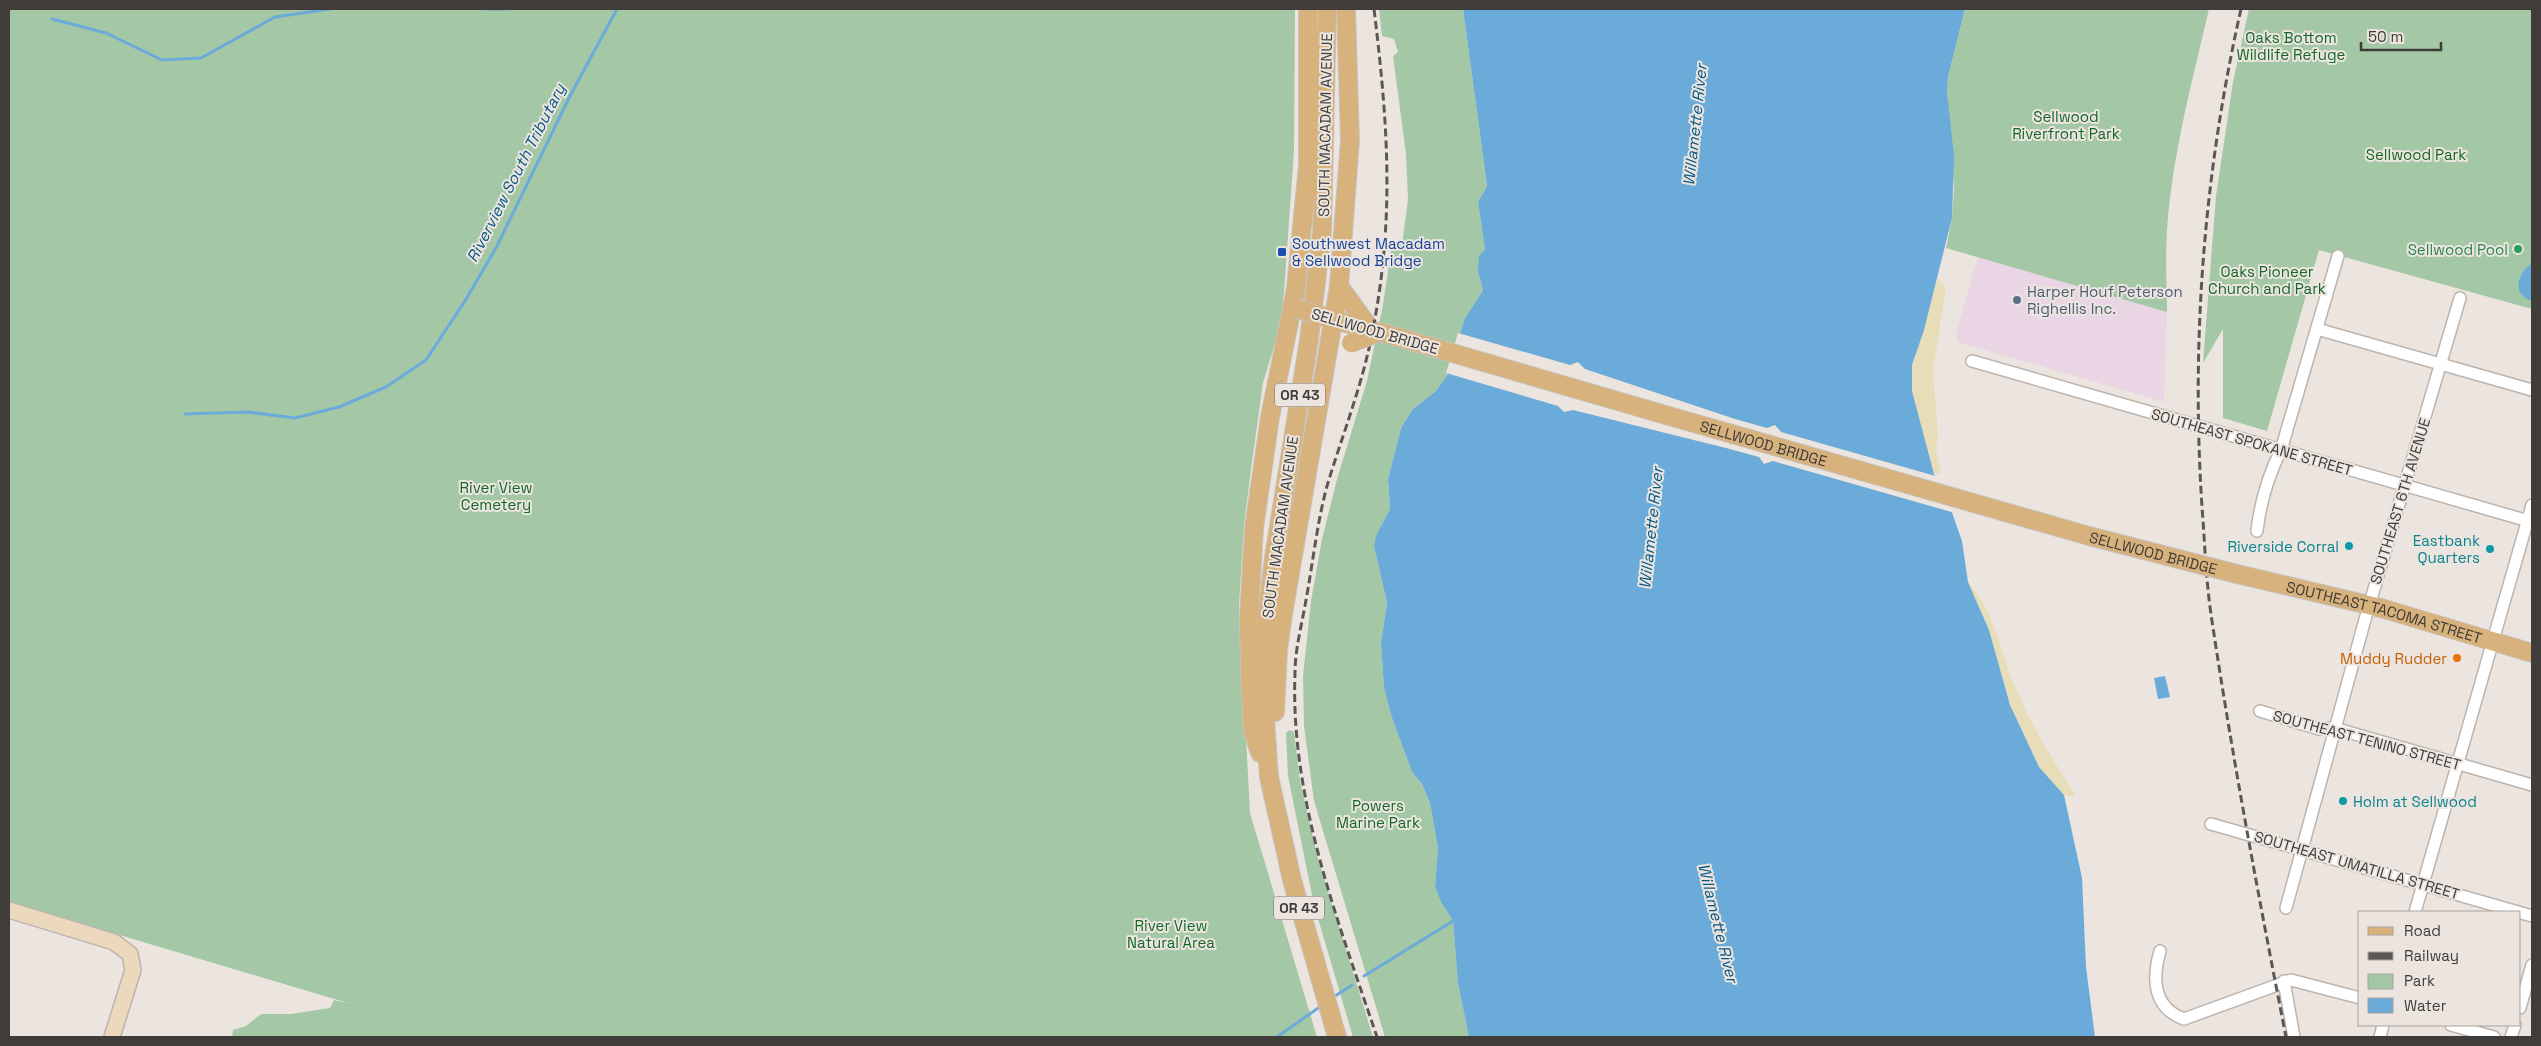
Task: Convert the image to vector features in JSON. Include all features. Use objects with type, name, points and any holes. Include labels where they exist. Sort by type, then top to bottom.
[{"type":"main road","points":[[1269,777],[1253,731],[1249,617],[1254,528],[1270,417],[1295,308],[1308,165],[1308,9]]},
{"type":"main road","name":"SOUTH MACADAM AVENUE","points":[[1327,9],[1322,232],[1309,340],[1274,557],[1265,636],[1264,704],[1269,777],[1292,880],[1337,1037]]},
{"type":"main road","points":[[1269,777],[1278,650],[1299,517],[1327,367],[1332,319],[1339,286],[1350,131],[1346,9]]},
{"type":"main road","points":[[1327,367],[1340,349],[1375,331],[1339,286]]},
{"type":"main road","name":"SELLWOOD BRIDGE","points":[[1295,308],[2089,536],[2237,574]]},
{"type":"main road","name":"SOUTHEAST TACOMA STREET","points":[[2237,574],[2369,605],[2532,653]]},
{"type":"street","points":[[2257,531],[2275,462],[2281,450],[2338,256]]},
{"type":"street","name":"SOUTHEAST 6TH AVENUE","points":[[2286,908],[2369,605],[2460,298]]},
{"type":"street","points":[[2316,329],[2532,390]]},
{"type":"street","name":"SOUTHEAST SPOKANE STREET","points":[[1972,361],[2530,522]]},
{"type":"street","points":[[2415,911],[2530,522],[2532,505]]},
{"type":"street","name":"SOUTHEAST TENINO STREET","points":[[2260,711],[2319,729],[2334,728],[2532,785]]},
{"type":"street","name":"SOUTHEAST UMATILLA STREET","points":[[2211,824],[2515,911]]},
{"type":"street","points":[[9,910],[108,940],[127,951],[132,960],[133,970],[112,1037]]},
{"type":"street","points":[[2160,951],[2156,965],[2156,984],[2162,1005],[2173,1015],[2184,1018],[2291,980],[2306,982],[2358,997]]},
{"type":"street","points":[[2521,1004],[2532,965]]},
{"type":"street","points":[[2284,981],[2294,1037]]},
{"type":"street","points":[[2455,1026],[2494,1037]]},
{"type":"shaded area","points":[[1978,257],[2167,312],[2164,402],[1958,342],[1956,333]]},
{"type":"green space","name":"River View Cemetery","points":[[9,9],[1295,9],[1294,151],[1284,292],[1280,327],[1263,383],[1244,525],[1239,604],[1250,813],[1317,1037],[232,1037],[233,1030],[246,1026],[261,1014],[291,1014],[330,1008],[334,1000],[351,1004],[9,902]]},
{"type":"green space","name":"Powers Marine Park","points":[[1379,9],[1463,9],[1487,186],[1478,202],[1485,250],[1478,272],[1483,290],[1464,320],[1450,371],[1436,391],[1413,409],[1401,428],[1388,479],[1390,509],[1374,546],[1387,603],[1381,643],[1384,688],[1392,718],[1412,772],[1422,784],[1430,803],[1438,848],[1435,887],[1441,902],[1453,921],[1458,984],[1469,1037],[1385,1037],[1314,801],[1304,726],[1303,676],[1311,601],[1322,539],[1337,479],[1367,381],[1383,305],[1392,244],[1402,244],[1408,200],[1406,154],[1393,56],[1398,52],[1394,39],[1382,36]]},
{"type":"green space","name":"Sellwood Riverfront Park","points":[[1965,9],[2209,9],[2173,175],[2166,241],[2167,312],[1946,248],[1952,218],[1954,188],[1947,92],[1948,77]]},
{"type":"green space","name":"Sellwood Park","points":[[2249,9],[2532,9],[2532,309],[2319,250],[2267,431],[2223,418],[2223,329],[2203,363],[2216,196],[2233,82]]},
{"type":"green space","points":[[1289,730],[1294,732],[1300,781],[1318,859],[1373,1037],[1353,1037],[1314,905],[1288,776],[1286,733]]},
{"type":"sand","points":[[1938,278],[1946,288],[1933,370],[1938,435],[1936,450],[1941,473],[1934,474],[1912,391],[1912,365]]},
{"type":"sand","points":[[1968,582],[1984,605],[1996,631],[2010,673],[2028,715],[2076,797],[2064,795],[2039,767],[2010,705],[1989,630]]},
{"type":"water","name":"Willamette River","points":[[1463,9],[1965,9],[1948,77],[1947,92],[1954,156],[1952,218],[1924,330],[1912,365],[1912,391],[1934,474],[1949,504],[1962,541],[1968,582],[1989,630],[2010,705],[2039,767],[2064,795],[2082,878],[2086,967],[2095,1037],[1469,1037],[1458,984],[1453,921],[1441,902],[1435,887],[1438,848],[1430,803],[1422,784],[1412,772],[1392,718],[1384,688],[1381,643],[1387,603],[1374,546],[1376,536],[1390,509],[1388,479],[1401,428],[1413,409],[1436,391],[1450,371],[1464,320],[1483,290],[1478,272],[1479,256],[1485,250],[1478,202],[1487,186]]},
{"type":"water","points":[[2532,263],[2532,301],[2521,294],[2518,284],[2523,273]]},
{"type":"water","points":[[2165,676],[2170,697],[2158,699],[2154,678]]},
{"type":"pier","points":[[1458,333],[1570,365],[1578,362],[1585,369],[1735,419],[1767,428],[1775,425],[1781,432],[1939,477],[1955,513],[1773,461],[1764,464],[1759,457],[1726,448],[1573,410],[1564,412],[1558,406],[1446,373]]},
{"type":"waterway","points":[[52,19],[106,33],[162,60],[201,58],[275,17],[330,9]]},
{"type":"waterway","points":[[485,9],[508,9]]},
{"type":"waterway","name":"Riverview South Tributary","points":[[185,414],[247,412],[295,418],[339,407],[386,387],[426,360],[465,301],[497,246],[570,96],[617,9]]},
{"type":"waterway","points":[[1364,976],[1453,921]]},
{"type":"waterway","points":[[1332,998],[1352,985]]},
{"type":"waterway","points":[[1277,1037],[1321,1006]]},
{"type":"railway","points":[[1374,9],[1386,132],[1387,172],[1384,251],[1368,353],[1327,486],[1318,528],[1297,646],[1295,664],[1295,720],[1308,813],[1333,904],[1377,1037]]},
{"type":"railway","points":[[2241,9],[2218,132],[2204,256],[2198,381],[2199,444],[2208,592],[2212,621],[2247,830],[2286,1037]]},
{"type":"place","name":"Sellwood Pool","points":[[2518,249]]},
{"type":"place","name":"Southwest Macadam & Sellwood Bridge","points":[[1282,252]]},
{"type":"place","name":"Harper Houf Peterson Righellis Inc.","points":[[2017,300]]},
{"type":"place","name":"Riverside Corral","points":[[2349,546]]},
{"type":"place","name":"Eastbank Quarters","points":[[2490,549]]},
{"type":"place","name":"Muddy Rudder","points":[[2457,658]]},
{"type":"place","name":"Holm at Sellwood","points":[[2343,801]]},
{"type":"park label","name":"Oaks Bottom Wildlife Refuge","points":[[2291,46]]},
{"type":"park label","name":"Oaks Pioneer Church and Park","points":[[2267,280]]},
{"type":"park label","name":"River View Natural Area","points":[[1171,934]]}]
